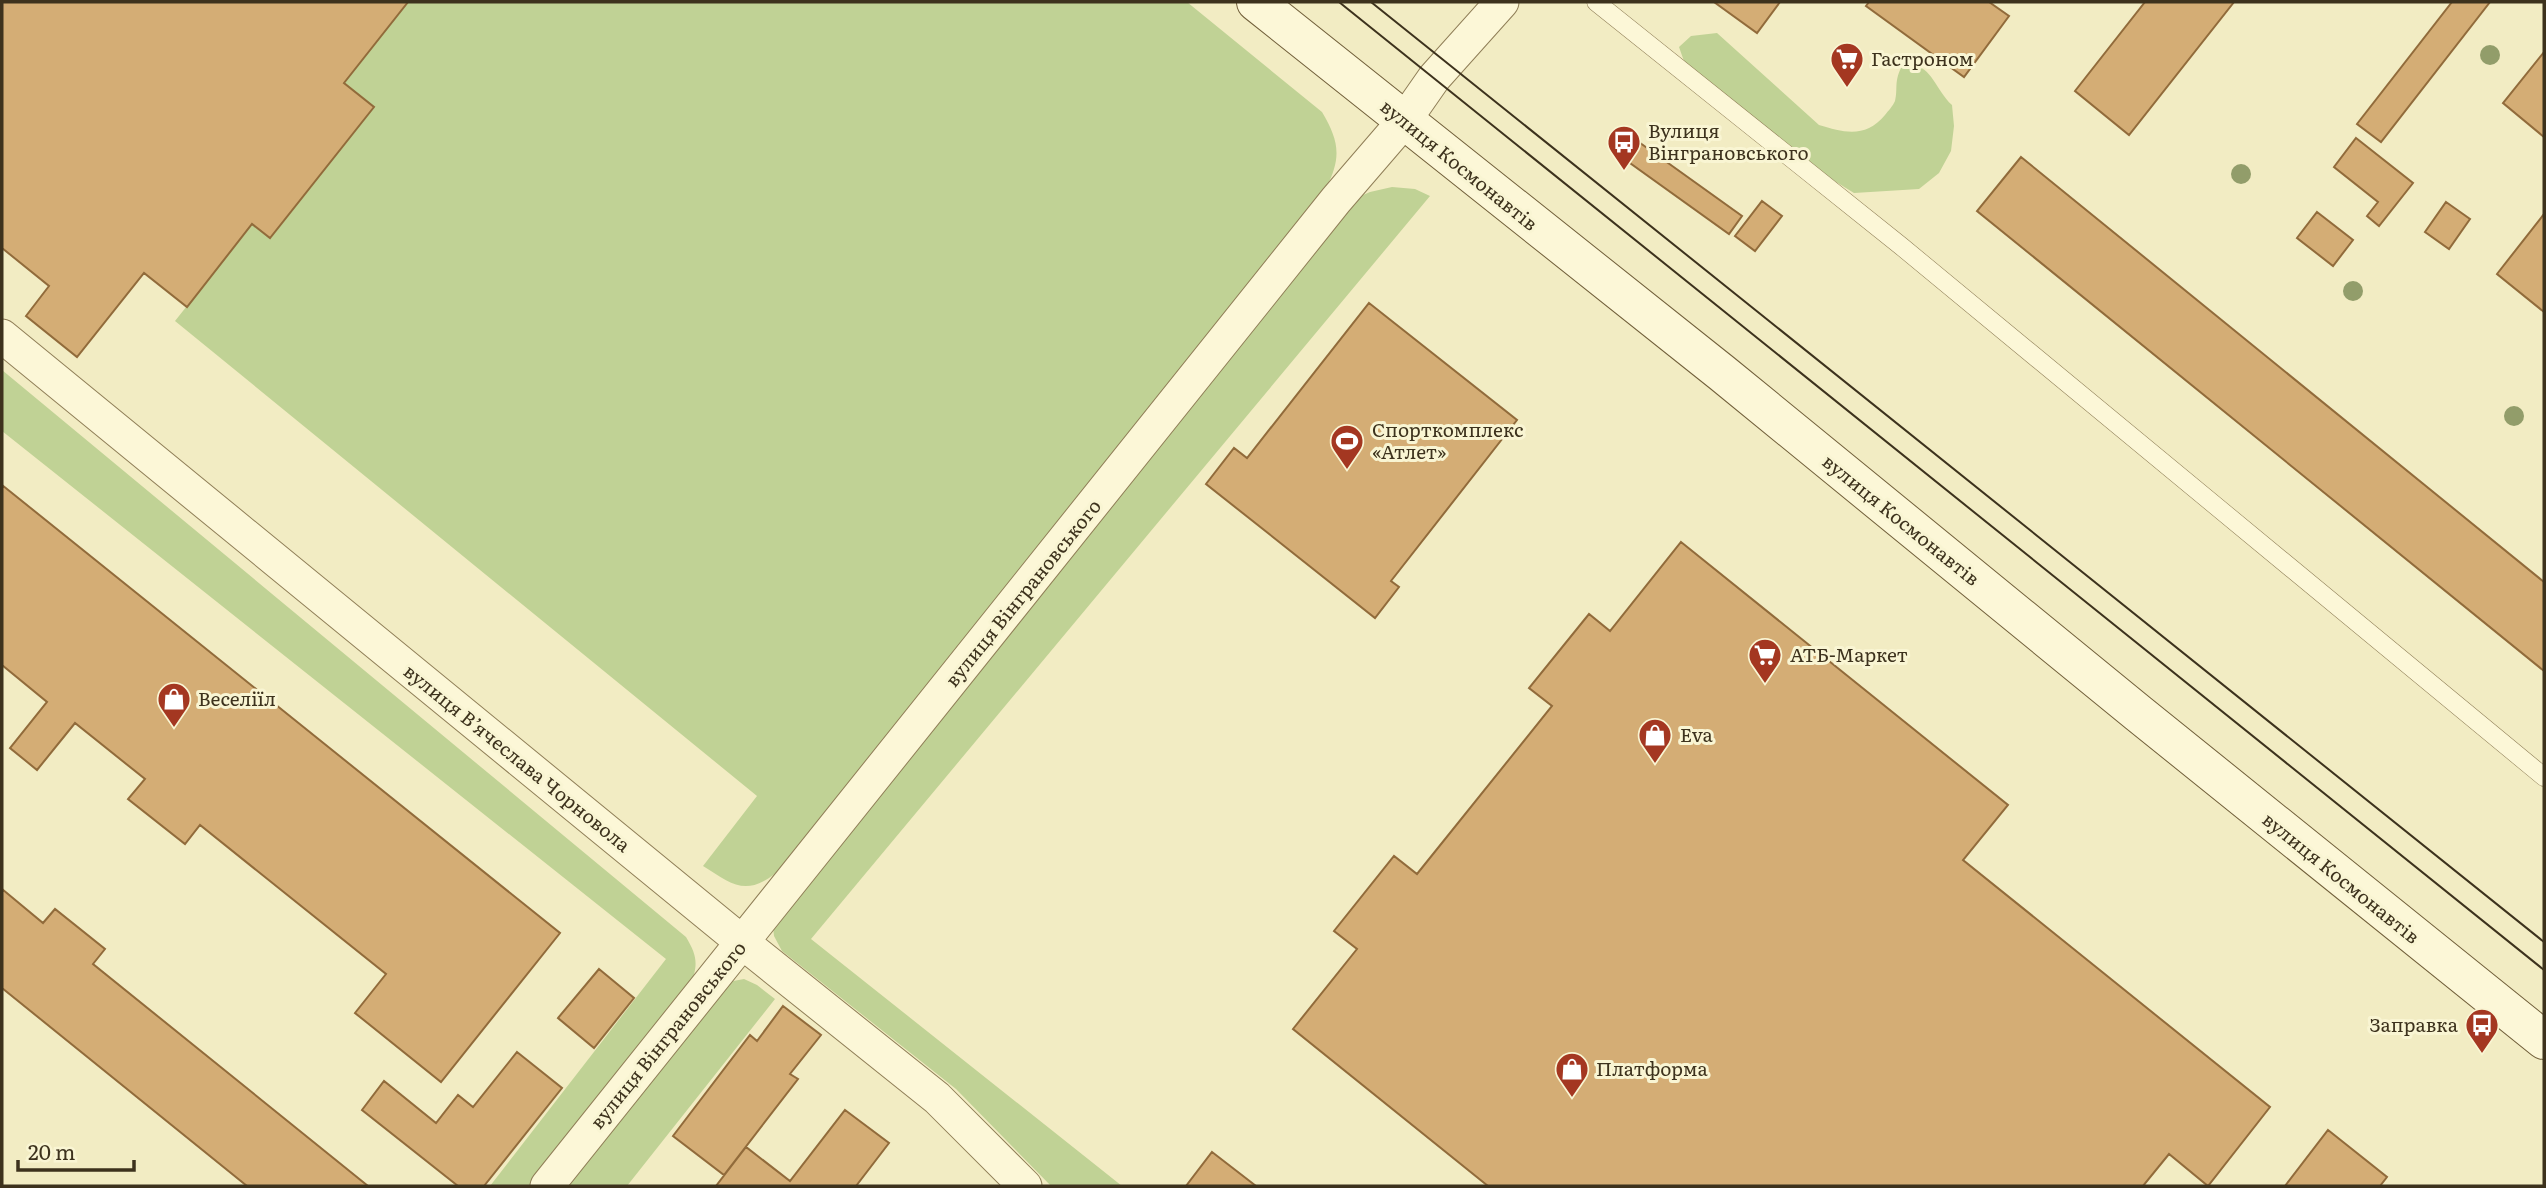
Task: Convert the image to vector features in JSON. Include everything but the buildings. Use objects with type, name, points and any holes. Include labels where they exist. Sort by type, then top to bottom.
[{"type":"main road","name":"вулиця Космонавтів","points":[[1256,2],[1722,373],[2148,722],[2544,1040]]},
{"type":"street","name":"вулиця Вінграновського","points":[[547,1186],[1336,200],[1404,121],[1434,78],[1502,2]]},
{"type":"street","name":"вулиця Вʼячеслава Чорновола","points":[[2,336],[742,942],[937,1098],[1025,1186]]},
{"type":"lane","points":[[1596,2],[1901,246],[2544,777]]},
{"type":"green space","points":[[408,2],[1187,2],[1322,112],[1332,132],[1336,158],[1326,188],[776,873],[756,885],[739,885],[703,866],[757,796],[175,321],[252,224],[271,238],[373,107],[344,83]]},
{"type":"green space","points":[[1717,33],[1819,125],[1838,130],[1855,132],[1878,122],[1895,101],[1901,68],[1911,66],[1925,70],[1952,105],[1954,126],[1951,151],[1939,173],[1919,189],[1854,193],[1828,177],[1685,64],[1679,47],[1691,36]]},
{"type":"green space","points":[[1392,187],[1415,189],[1430,196],[811,939],[1122,1186],[1051,1186],[956,1089],[782,951],[774,936],[773,927],[1356,198]]},
{"type":"green space","points":[[2,370],[686,937],[695,961],[690,987],[529,1186],[490,1186],[666,959],[2,431]]},
{"type":"green space","points":[[744,979],[775,999],[627,1186],[567,1186],[728,982]]},
{"type":"tram line","points":[[1339,2],[2544,970]]},
{"type":"tram line","points":[[1371,2],[2544,942]]},
{"type":"place","name":"Гастроном","points":[[1847,89]]},
{"type":"place","name":"Вулиця Вінграновського","points":[[1624,172]]},
{"type":"place","name":"Спорткомплекс «Атлет»","points":[[1347,471]]},
{"type":"place","name":"АТБ-Маркет","points":[[1765,685]]},
{"type":"place","name":"Веселіїл","points":[[174,729]]},
{"type":"place","name":"Eva","points":[[1655,765]]},
{"type":"place","name":"Заправка","points":[[2482,1055]]},
{"type":"place","name":"Платформа","points":[[1572,1099]]}]
